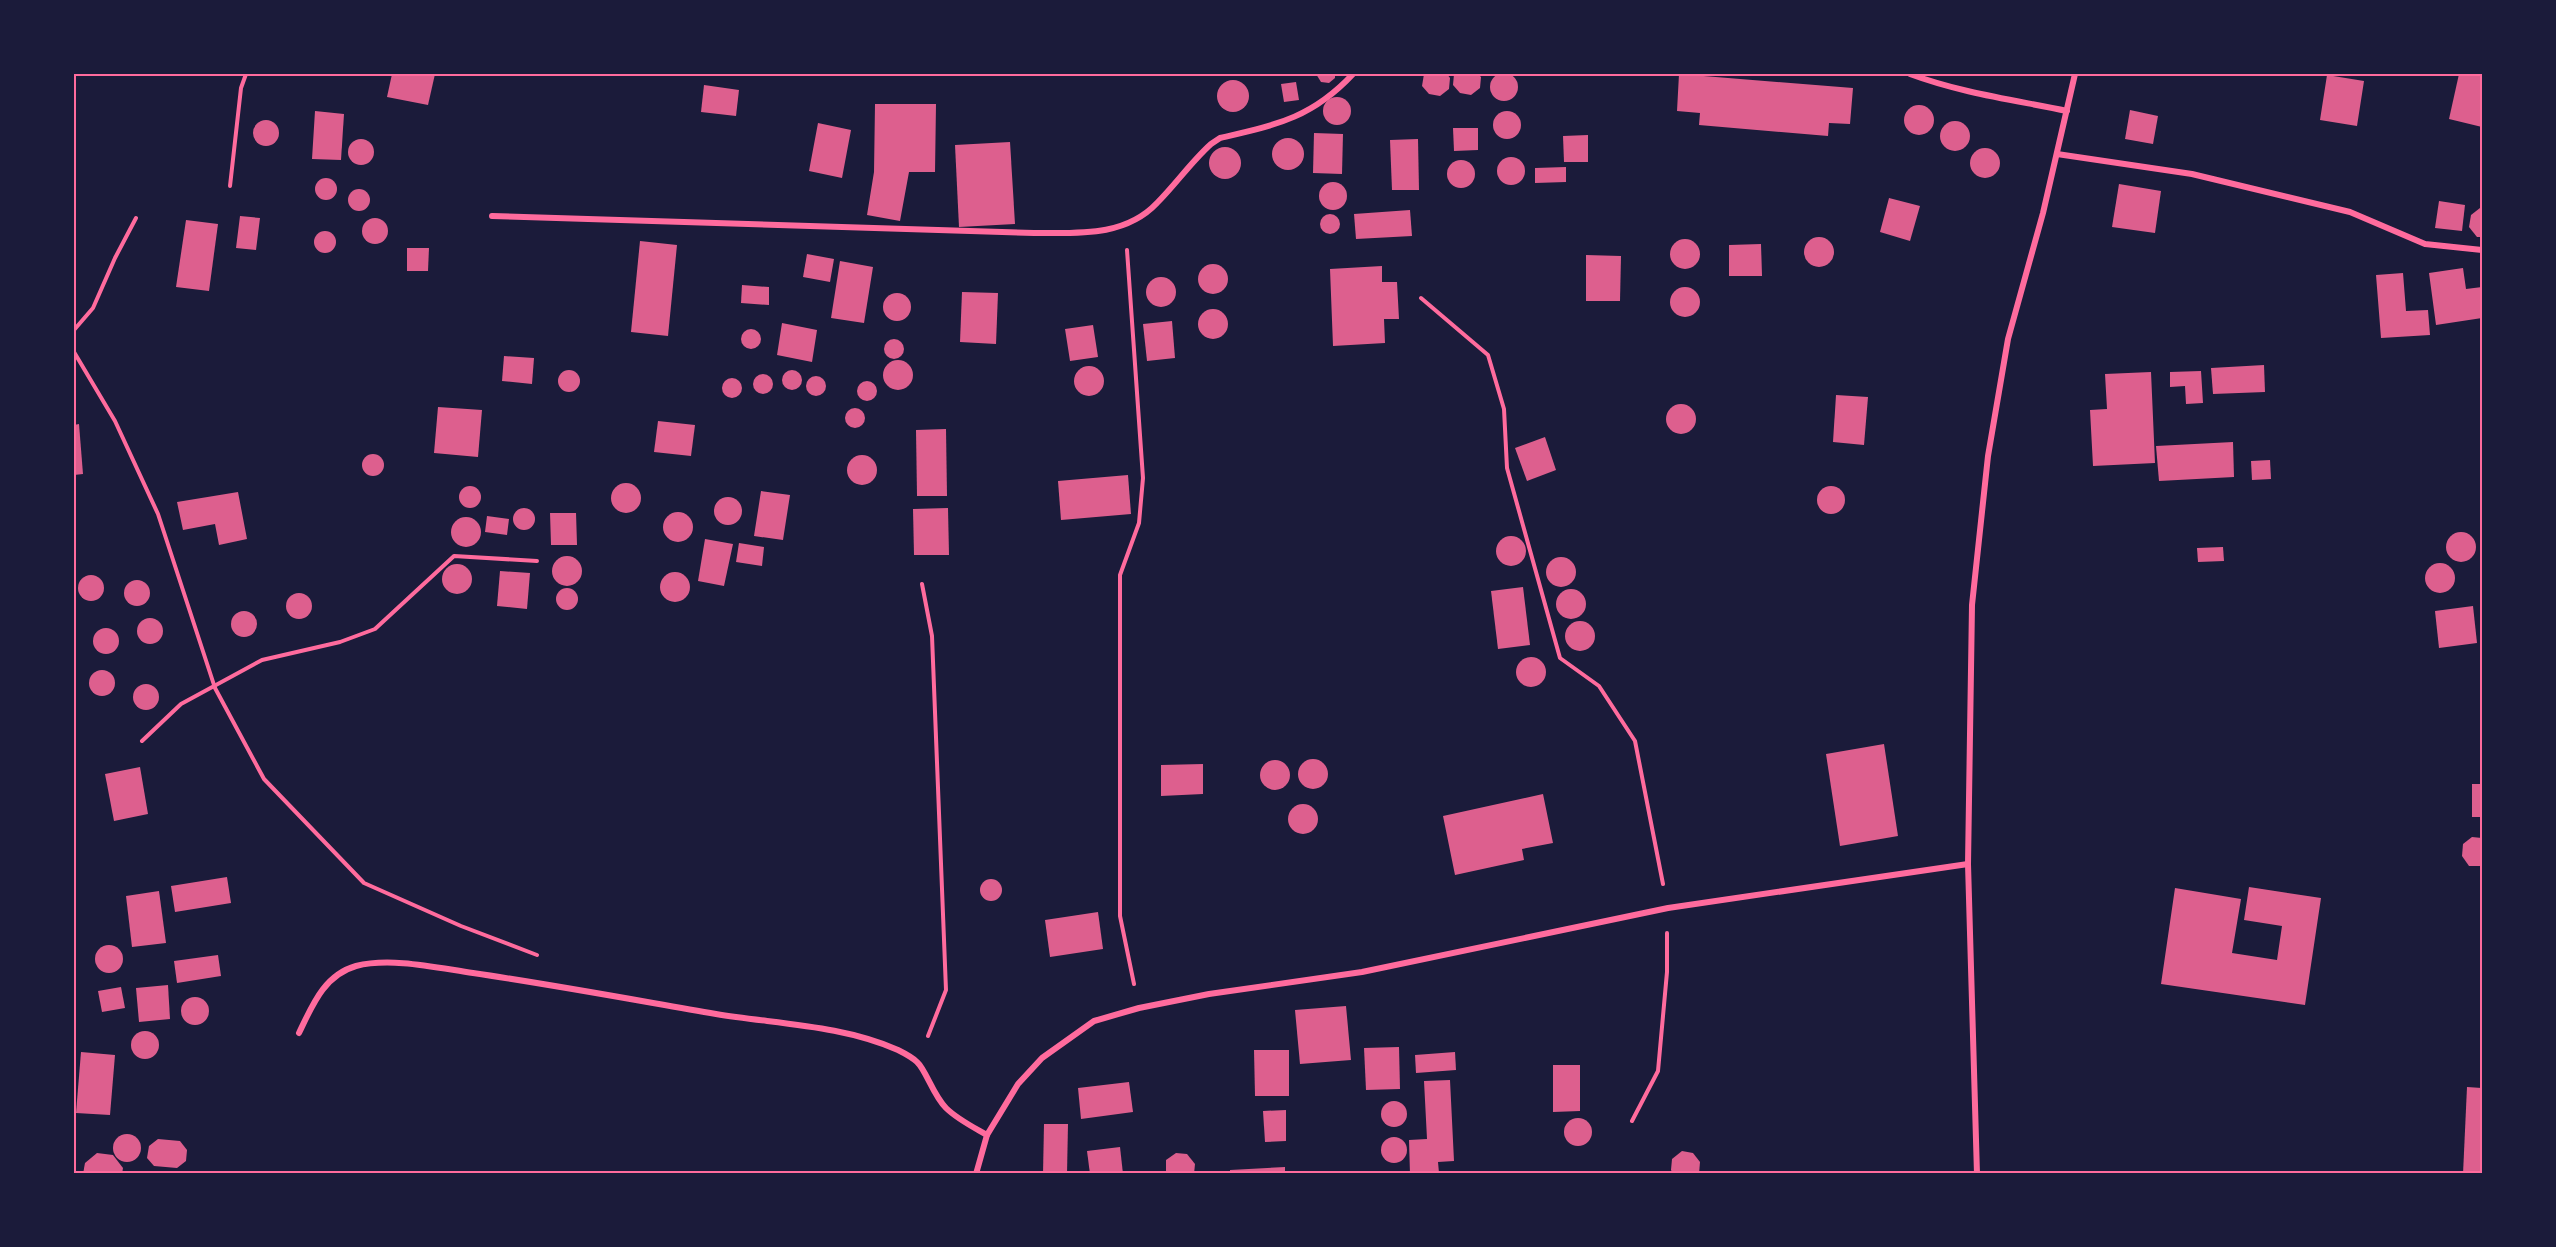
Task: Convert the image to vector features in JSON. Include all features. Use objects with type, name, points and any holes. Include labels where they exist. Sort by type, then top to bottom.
[{"type":"street","points":[[492,216],[1034,233],[1078,233],[1125,226],[1155,205],[1211,144],[1220,138],[1294,118],[1320,105],[1353,74]]},
{"type":"street","points":[[1910,74],[1934,83],[1982,95],[2067,111]]},
{"type":"street","points":[[1977,1173],[1968,864],[1972,605],[1987,467],[2008,339],[2057,154],[2075,74]]},
{"type":"street","points":[[2057,154],[2192,174],[2350,212],[2425,244],[2482,250]]},
{"type":"street","points":[[975,1173],[987,1135],[1018,1084],[1042,1058],[1094,1021],[1139,1008],[1209,994],[1362,972],[1668,908],[1968,864]]},
{"type":"street","points":[[299,1033],[318,995],[336,975],[357,966],[420,965],[859,1035],[899,1051],[918,1062],[931,1089],[947,1109],[987,1135]]},
{"type":"path","points":[[230,186],[242,88],[246,74]]},
{"type":"path","points":[[74,330],[93,308],[136,218]]},
{"type":"path","points":[[1125,226],[1143,478],[1139,523],[1120,575],[1120,916],[1139,1008]]},
{"type":"path","points":[[1421,298],[1488,356],[1504,409],[1507,468],[1560,658],[1599,686],[1635,741],[1668,908],[1667,972],[1658,1071],[1632,1121]]},
{"type":"path","points":[[74,352],[115,421],[158,514],[215,688],[264,779],[364,883],[461,926],[536,952],[558,986]]},
{"type":"path","points":[[142,741],[181,704],[215,688],[261,660],[340,642],[375,629],[454,556],[537,561]]},
{"type":"path","points":[[918,1062],[946,990],[932,636],[922,584]]},
{"type":"building","points":[[1504,73],[1514,77],[1518,87],[1514,97],[1504,101],[1494,97],[1490,87],[1494,77]]},
{"type":"building","points":[[392,74],[435,74],[428,105],[387,97]]},
{"type":"building","points":[[1316,74],[1335,74],[1335,78],[1329,83],[1321,82]]},
{"type":"building","points":[[1424,74],[1447,74],[1450,78],[1449,89],[1440,96],[1429,94],[1422,86]]},
{"type":"building","points":[[1454,74],[1478,74],[1481,77],[1480,88],[1471,95],[1460,93],[1453,85]]},
{"type":"building","points":[[1679,74],[1853,88],[1850,124],[1829,123],[1828,136],[1699,125],[1700,113],[1677,111]]},
{"type":"building","points":[[2459,74],[2482,74],[2482,127],[2449,119]]},
{"type":"building","points":[[2327,75],[2364,81],[2357,126],[2320,120]]},
{"type":"building","points":[[1233,80],[1245,84],[1249,96],[1245,108],[1233,112],[1221,108],[1217,96],[1221,84]]},
{"type":"building","points":[[1296,82],[1299,100],[1284,102],[1281,84]]},
{"type":"building","points":[[704,85],[739,90],[736,116],[701,112]]},
{"type":"building","points":[[1337,97],[1347,101],[1351,111],[1347,121],[1337,125],[1327,121],[1323,111],[1327,101]]},
{"type":"building","points":[[875,104],[936,104],[935,172],[909,172],[900,221],[867,215],[874,172]]},
{"type":"building","points":[[1919,105],[1929,110],[1934,120],[1929,130],[1919,135],[1909,130],[1904,120],[1909,110]]},
{"type":"building","points":[[2130,110],[2158,116],[2153,144],[2125,139]]},
{"type":"building","points":[[315,111],[344,114],[341,160],[312,159]]},
{"type":"building","points":[[1507,111],[1517,115],[1521,125],[1517,135],[1507,139],[1497,135],[1493,125],[1497,115]]},
{"type":"building","points":[[266,120],[275,124],[279,133],[275,142],[266,146],[257,142],[253,133],[257,124]]},
{"type":"building","points":[[1955,121],[1965,126],[1970,136],[1965,146],[1955,151],[1945,146],[1940,136],[1945,126]]},
{"type":"building","points":[[818,123],[851,130],[842,178],[809,171]]},
{"type":"building","points":[[1453,128],[1478,128],[1478,150],[1454,151]]},
{"type":"building","points":[[1314,133],[1343,134],[1342,174],[1313,173]]},
{"type":"building","points":[[1588,135],[1588,162],[1564,162],[1563,136]]},
{"type":"building","points":[[1288,138],[1300,142],[1304,154],[1300,166],[1288,170],[1276,166],[1272,154],[1276,142]]},
{"type":"building","points":[[361,139],[370,143],[374,152],[370,161],[361,165],[352,161],[348,152],[352,143]]},
{"type":"building","points":[[1418,139],[1419,190],[1392,190],[1390,140]]},
{"type":"building","points":[[1010,142],[1015,224],[959,227],[955,145]]},
{"type":"building","points":[[1225,147],[1237,151],[1241,163],[1237,175],[1225,179],[1213,175],[1209,163],[1213,151]]},
{"type":"building","points":[[1985,148],[1995,153],[2000,163],[1995,173],[1985,178],[1975,173],[1970,163],[1975,153]]},
{"type":"building","points":[[1511,157],[1521,161],[1525,171],[1521,181],[1511,185],[1501,181],[1497,171],[1501,161]]},
{"type":"building","points":[[1461,160],[1471,164],[1475,174],[1471,184],[1461,188],[1451,184],[1447,174],[1451,164]]},
{"type":"building","points":[[1566,167],[1566,182],[1535,183],[1535,168]]},
{"type":"building","points":[[326,178],[334,181],[337,189],[334,197],[326,200],[318,197],[315,189],[318,181]]},
{"type":"building","points":[[1333,182],[1343,186],[1347,196],[1343,206],[1333,210],[1323,206],[1319,196],[1323,186]]},
{"type":"building","points":[[2119,184],[2161,191],[2155,233],[2112,227]]},
{"type":"building","points":[[359,189],[367,192],[370,200],[367,208],[359,211],[351,208],[348,200],[351,192]]},
{"type":"building","points":[[1889,198],[1920,206],[1910,241],[1880,232]]},
{"type":"building","points":[[2439,201],[2465,205],[2462,231],[2435,228]]},
{"type":"building","points":[[2482,208],[2482,237],[2477,237],[2469,227],[2471,215]]},
{"type":"building","points":[[1410,210],[1412,236],[1356,239],[1354,214]]},
{"type":"building","points":[[1330,214],[1337,217],[1340,224],[1337,231],[1330,234],[1323,231],[1320,224],[1323,217]]},
{"type":"building","points":[[240,216],[260,218],[256,250],[236,248]]},
{"type":"building","points":[[375,218],[384,222],[388,231],[384,240],[375,244],[366,240],[362,231],[366,222]]},
{"type":"building","points":[[186,220],[218,224],[209,291],[176,287]]},
{"type":"building","points":[[325,231],[333,234],[336,242],[333,250],[325,253],[317,250],[314,242],[317,234]]},
{"type":"building","points":[[1819,237],[1829,242],[1834,252],[1829,262],[1819,267],[1809,262],[1804,252],[1809,242]]},
{"type":"building","points":[[1685,239],[1695,244],[1700,254],[1695,264],[1685,269],[1675,264],[1670,254],[1675,244]]},
{"type":"building","points":[[640,241],[677,245],[668,336],[631,332]]},
{"type":"building","points":[[1761,244],[1762,276],[1729,276],[1729,245]]},
{"type":"building","points":[[407,248],[429,248],[428,271],[407,271]]},
{"type":"building","points":[[807,254],[834,259],[830,282],[803,277]]},
{"type":"building","points":[[1586,255],[1621,256],[1620,301],[1586,301]]},
{"type":"building","points":[[840,261],[873,267],[864,323],[831,318]]},
{"type":"building","points":[[1213,264],[1223,269],[1228,279],[1223,289],[1213,294],[1203,289],[1198,279],[1203,269]]},
{"type":"building","points":[[1382,266],[1382,282],[1397,282],[1399,319],[1384,319],[1385,343],[1333,346],[1330,269]]},
{"type":"building","points":[[2463,268],[2466,289],[2482,287],[2482,318],[2436,325],[2429,273]]},
{"type":"building","points":[[2403,273],[2406,311],[2428,310],[2430,335],[2381,338],[2376,275]]},
{"type":"building","points":[[1161,277],[1171,282],[1176,292],[1171,302],[1161,307],[1151,302],[1146,292],[1151,282]]},
{"type":"building","points":[[742,285],[769,287],[769,305],[741,303]]},
{"type":"building","points":[[1685,287],[1695,292],[1700,302],[1695,312],[1685,317],[1675,312],[1670,302],[1675,292]]},
{"type":"building","points":[[962,292],[998,293],[996,344],[960,342]]},
{"type":"building","points":[[897,293],[907,297],[911,307],[907,317],[897,321],[887,317],[883,307],[887,297]]},
{"type":"building","points":[[1213,309],[1223,314],[1228,324],[1223,334],[1213,339],[1203,334],[1198,324],[1203,314]]},
{"type":"building","points":[[1172,321],[1175,358],[1147,361],[1143,324]]},
{"type":"building","points":[[782,323],[817,330],[812,362],[777,355]]},
{"type":"building","points":[[1093,325],[1098,357],[1070,361],[1065,329]]},
{"type":"building","points":[[751,329],[758,332],[761,339],[758,346],[751,349],[744,346],[741,339],[744,332]]},
{"type":"building","points":[[894,339],[901,342],[904,349],[901,356],[894,359],[887,356],[884,349],[887,342]]},
{"type":"building","points":[[504,356],[534,358],[532,384],[502,381]]},
{"type":"building","points":[[898,360],[904,361],[912,369],[912,381],[904,389],[898,390],[892,389],[884,381],[883,375],[884,369],[892,361]]},
{"type":"building","points":[[2264,365],[2265,392],[2213,394],[2211,368]]},
{"type":"building","points":[[1089,366],[1095,367],[1103,375],[1103,387],[1095,395],[1089,396],[1083,395],[1075,387],[1074,381],[1075,375],[1083,367]]},
{"type":"building","points":[[569,370],[577,373],[580,381],[577,389],[569,392],[561,389],[558,381],[561,373]]},
{"type":"building","points":[[792,370],[799,373],[802,380],[799,387],[792,390],[785,387],[782,380],[785,373]]},
{"type":"building","points":[[2201,371],[2203,403],[2186,404],[2185,386],[2170,387],[2170,372]]},
{"type":"building","points":[[2151,372],[2155,463],[2093,466],[2090,410],[2107,409],[2105,374]]},
{"type":"building","points":[[763,374],[770,377],[773,384],[770,391],[763,394],[756,391],[753,384],[756,377]]},
{"type":"building","points":[[816,376],[823,379],[826,386],[823,393],[816,396],[809,393],[806,386],[809,379]]},
{"type":"building","points":[[732,378],[739,381],[742,388],[739,395],[732,398],[725,395],[722,388],[725,381]]},
{"type":"building","points":[[867,381],[874,384],[877,391],[874,398],[867,401],[860,398],[857,391],[860,384]]},
{"type":"building","points":[[1836,395],[1868,397],[1864,445],[1833,442]]},
{"type":"building","points":[[1681,404],[1691,409],[1696,419],[1691,429],[1681,434],[1671,429],[1666,419],[1671,409]]},
{"type":"building","points":[[438,407],[482,410],[478,457],[434,453]]},
{"type":"building","points":[[855,408],[862,411],[865,418],[862,425],[855,428],[848,425],[845,418],[848,411]]},
{"type":"building","points":[[658,421],[695,425],[691,456],[654,452]]},
{"type":"building","points":[[79,424],[83,474],[74,475],[74,425]]},
{"type":"building","points":[[946,429],[947,496],[917,496],[916,430]]},
{"type":"building","points":[[1545,437],[1556,470],[1527,481],[1515,448]]},
{"type":"building","points":[[2233,442],[2234,477],[2159,481],[2156,446]]},
{"type":"building","points":[[373,454],[381,457],[384,465],[381,473],[373,476],[365,473],[362,465],[365,457]]},
{"type":"building","points":[[862,455],[872,460],[877,470],[872,480],[862,485],[852,480],[847,470],[852,460]]},
{"type":"building","points":[[2270,460],[2271,479],[2252,480],[2251,461]]},
{"type":"building","points":[[1128,475],[1131,514],[1061,520],[1058,481]]},
{"type":"building","points":[[626,483],[636,488],[641,498],[636,508],[626,513],[616,508],[611,498],[616,488]]},
{"type":"building","points":[[470,486],[478,489],[481,497],[478,505],[470,508],[462,505],[459,497],[462,489]]},
{"type":"building","points":[[1831,486],[1841,490],[1845,500],[1841,510],[1831,514],[1821,510],[1817,500],[1821,490]]},
{"type":"building","points":[[761,491],[790,495],[783,540],[754,536]]},
{"type":"building","points":[[238,492],[247,539],[219,545],[215,524],[183,530],[177,502]]},
{"type":"building","points":[[728,497],[738,501],[742,511],[738,521],[728,525],[718,521],[714,511],[718,501]]},
{"type":"building","points":[[524,508],[532,511],[535,519],[532,527],[524,530],[516,527],[513,519],[516,511]]},
{"type":"building","points":[[948,508],[949,555],[914,555],[913,509]]},
{"type":"building","points":[[678,512],[688,517],[693,527],[688,537],[678,542],[668,537],[663,527],[668,517]]},
{"type":"building","points":[[550,513],[576,513],[577,545],[551,545]]},
{"type":"building","points":[[487,516],[509,519],[507,535],[485,532]]},
{"type":"building","points":[[466,517],[476,522],[481,532],[476,542],[466,547],[456,542],[451,532],[456,522]]},
{"type":"building","points":[[2461,532],[2471,537],[2476,547],[2471,557],[2461,562],[2451,557],[2446,547],[2451,537]]},
{"type":"building","points":[[1511,536],[1521,541],[1526,551],[1521,561],[1511,566],[1501,561],[1496,551],[1501,541]]},
{"type":"building","points":[[705,539],[733,544],[724,586],[698,581]]},
{"type":"building","points":[[739,543],[764,547],[762,566],[736,562]]},
{"type":"building","points":[[2223,547],[2224,561],[2198,562],[2197,548]]},
{"type":"building","points":[[567,556],[577,561],[582,571],[577,581],[567,586],[557,581],[552,571],[557,561]]},
{"type":"building","points":[[1561,557],[1571,562],[1576,572],[1571,582],[1561,587],[1551,582],[1546,572],[1551,562]]},
{"type":"building","points":[[2440,563],[2446,564],[2454,572],[2454,584],[2446,592],[2440,593],[2434,592],[2426,584],[2425,578],[2426,572],[2434,564]]},
{"type":"building","points":[[457,564],[467,569],[472,579],[467,589],[457,594],[447,589],[442,579],[447,569]]},
{"type":"building","points":[[500,571],[530,573],[527,609],[497,606]]},
{"type":"building","points":[[675,572],[685,577],[690,587],[685,597],[675,602],[665,597],[660,587],[665,577]]},
{"type":"building","points":[[91,575],[100,579],[104,588],[100,597],[91,601],[82,597],[78,588],[82,579]]},
{"type":"building","points":[[137,580],[146,584],[150,593],[146,602],[137,606],[128,602],[124,593],[128,584]]},
{"type":"building","points":[[1523,587],[1530,645],[1498,649],[1491,591]]},
{"type":"building","points":[[567,588],[575,591],[578,599],[575,607],[567,610],[559,607],[556,599],[559,591]]},
{"type":"building","points":[[1571,589],[1581,594],[1586,604],[1581,614],[1571,619],[1561,614],[1556,604],[1561,594]]},
{"type":"building","points":[[299,593],[308,597],[312,606],[308,615],[299,619],[290,615],[286,606],[290,597]]},
{"type":"building","points":[[2473,606],[2477,643],[2439,648],[2435,611]]},
{"type":"building","points":[[244,611],[253,615],[257,624],[253,633],[244,637],[235,633],[231,624],[235,615]]},
{"type":"building","points":[[150,618],[159,622],[163,631],[159,640],[150,644],[141,640],[137,631],[141,622]]},
{"type":"building","points":[[1580,621],[1590,626],[1595,636],[1590,646],[1580,651],[1570,646],[1565,636],[1570,626]]},
{"type":"building","points":[[106,628],[115,632],[119,641],[115,650],[106,654],[97,650],[93,641],[97,632]]},
{"type":"building","points":[[1531,657],[1541,662],[1546,672],[1541,682],[1531,687],[1521,682],[1516,672],[1521,662]]},
{"type":"building","points":[[102,670],[111,674],[115,683],[111,692],[102,696],[93,692],[89,683],[93,674]]},
{"type":"building","points":[[146,684],[155,688],[159,697],[155,706],[146,710],[137,706],[133,697],[137,688]]},
{"type":"building","points":[[1884,744],[1898,836],[1840,846],[1826,754]]},
{"type":"building","points":[[1313,759],[1323,764],[1328,774],[1323,784],[1313,789],[1303,784],[1298,774],[1303,764]]},
{"type":"building","points":[[1275,760],[1285,765],[1290,775],[1285,785],[1275,790],[1265,785],[1260,775],[1265,765]]},
{"type":"building","points":[[1203,764],[1203,794],[1161,796],[1161,765]]},
{"type":"building","points":[[140,767],[148,814],[114,821],[105,774]]},
{"type":"building","points":[[2472,784],[2482,784],[2482,817],[2472,817]]},
{"type":"building","points":[[1543,794],[1553,843],[1522,849],[1524,860],[1455,875],[1443,816]]},
{"type":"building","points":[[1303,804],[1313,809],[1318,819],[1313,829],[1303,834],[1293,829],[1288,819],[1293,809]]},
{"type":"building","points":[[2472,837],[2482,838],[2481,866],[2469,866],[2462,856],[2463,844]]},
{"type":"building","points":[[227,877],[231,903],[175,912],[171,886]]},
{"type":"building","points":[[991,879],[999,882],[1002,890],[999,898],[991,901],[983,898],[980,890],[983,882]]},
{"type":"building","points":[[2249,887],[2321,898],[2305,1005],[2161,984],[2175,888],[2241,899],[2232,953],[2277,960],[2282,926],[2244,920]]},
{"type":"building","points":[[159,891],[166,943],[132,947],[126,896]]},
{"type":"building","points":[[1098,912],[1103,949],[1050,957],[1045,920]]},
{"type":"building","points":[[109,945],[119,949],[123,959],[119,969],[109,973],[99,969],[95,959],[99,949]]},
{"type":"building","points":[[218,955],[221,976],[177,983],[174,961]]},
{"type":"building","points":[[168,985],[170,1019],[139,1022],[136,988]]},
{"type":"building","points":[[121,987],[125,1008],[102,1012],[98,991]]},
{"type":"building","points":[[195,997],[205,1001],[209,1011],[205,1021],[195,1025],[185,1021],[181,1011],[185,1001]]},
{"type":"building","points":[[1346,1006],[1351,1060],[1300,1064],[1295,1010]]},
{"type":"building","points":[[145,1031],[155,1035],[159,1045],[155,1055],[145,1059],[135,1055],[131,1045],[135,1035]]},
{"type":"building","points":[[1399,1047],[1400,1089],[1366,1090],[1364,1048]]},
{"type":"building","points":[[1254,1050],[1289,1050],[1289,1096],[1255,1096]]},
{"type":"building","points":[[81,1052],[115,1055],[110,1115],[76,1113]]},
{"type":"building","points":[[1455,1052],[1456,1070],[1416,1073],[1415,1055]]},
{"type":"building","points":[[1553,1065],[1580,1065],[1580,1111],[1553,1112]]},
{"type":"building","points":[[1450,1080],[1454,1161],[1438,1162],[1439,1173],[1410,1174],[1409,1140],[1427,1139],[1424,1081]]},
{"type":"building","points":[[1129,1082],[1133,1112],[1081,1119],[1078,1088]]},
{"type":"building","points":[[2467,1087],[2482,1088],[2482,1174],[2463,1174]]},
{"type":"building","points":[[1394,1101],[1403,1105],[1407,1114],[1403,1123],[1394,1127],[1385,1123],[1381,1114],[1385,1105]]},
{"type":"building","points":[[1286,1110],[1286,1141],[1265,1142],[1263,1111]]},
{"type":"building","points":[[1578,1118],[1588,1122],[1592,1132],[1588,1142],[1578,1146],[1568,1142],[1564,1132],[1568,1122]]},
{"type":"building","points":[[1044,1124],[1068,1124],[1067,1174],[1043,1174]]},
{"type":"building","points":[[127,1134],[137,1138],[141,1148],[137,1158],[127,1162],[117,1158],[113,1148],[117,1138]]},
{"type":"building","points":[[1394,1137],[1403,1141],[1407,1150],[1403,1159],[1394,1163],[1385,1159],[1381,1150],[1385,1141]]},
{"type":"building","points":[[158,1139],[180,1141],[187,1150],[186,1161],[177,1168],[154,1166],[147,1158],[149,1146]]},
{"type":"building","points":[[1120,1147],[1123,1174],[1090,1174],[1087,1151]]},
{"type":"building","points":[[1682,1151],[1693,1153],[1700,1162],[1699,1174],[1673,1174],[1672,1159]]},
{"type":"building","points":[[97,1153],[113,1155],[123,1168],[122,1174],[83,1174],[85,1163]]},
{"type":"building","points":[[1176,1153],[1187,1154],[1195,1164],[1194,1174],[1166,1174],[1166,1160]]},
{"type":"building","points":[[1285,1167],[1285,1174],[1230,1174],[1230,1170]]}]
